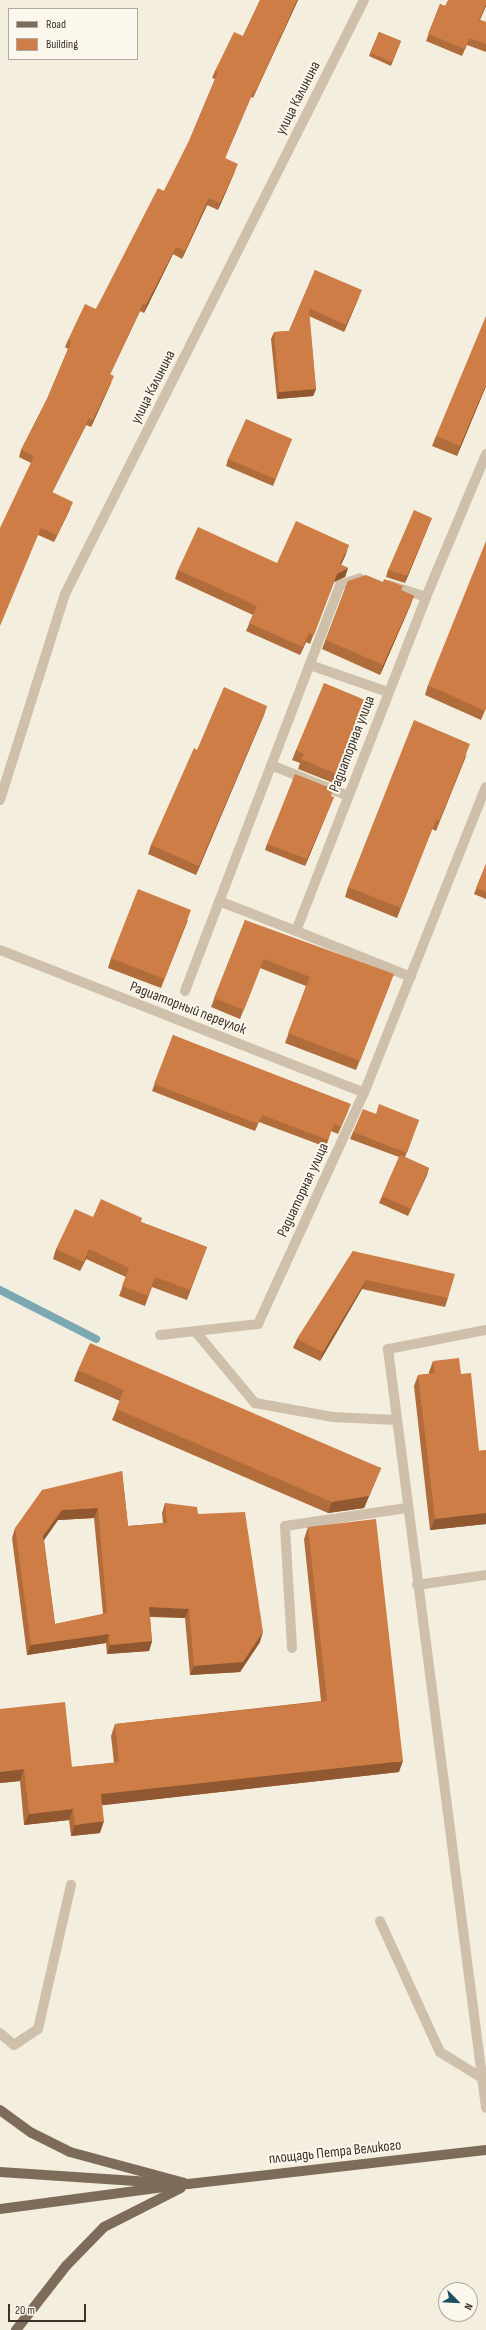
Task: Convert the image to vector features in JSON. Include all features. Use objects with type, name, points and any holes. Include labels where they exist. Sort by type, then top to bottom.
[{"type":"main road","points":[[0,2110],[32,2133],[70,2152],[188,2184]]},
{"type":"main road","name":"площадь Петра Великого","points":[[0,2209],[188,2184],[486,2150]]},
{"type":"main road","name":"площадь Петра Великого","points":[[0,2172],[188,2184]]},
{"type":"main road","points":[[16,2330],[66,2266],[104,2227],[188,2184]]},
{"type":"street","name":"улица Калинина","points":[[0,800],[65,594],[364,0]]},
{"type":"street","name":"Радиаторная улица","points":[[296,931],[388,692],[486,454]]},
{"type":"street","points":[[185,991],[340,584],[365,577],[426,597]]},
{"type":"street","points":[[310,665],[388,692]]},
{"type":"street","points":[[271,765],[348,796]]},
{"type":"street","name":"Радиаторная улица","points":[[160,1335],[258,1324],[364,1093],[486,787]]},
{"type":"street","points":[[219,901],[411,977]]},
{"type":"street","name":"Радиаторный переулок","points":[[0,950],[364,1093]]},
{"type":"street","points":[[486,1330],[388,1349],[417,1585],[484,2077],[486,2108]]},
{"type":"street","points":[[195,1331],[255,1404],[334,1417],[396,1420]]},
{"type":"street","points":[[292,1648],[285,1526],[407,1508]]},
{"type":"street","points":[[417,1585],[486,1575]]},
{"type":"street","points":[[0,2033],[14,2045],[38,2029],[71,1885]]},
{"type":"street","points":[[380,1921],[440,2052],[484,2077]]},
{"type":"building","points":[[260,0],[297,0],[256,91],[254,90],[225,158],[238,164],[220,203],[209,198],[185,251],[176,247],[146,305],[143,304],[110,374],[114,376],[93,420],[89,418],[52,492],[73,502],[57,535],[41,528],[0,626],[0,528],[34,456],[21,450],[47,399],[71,342],[68,340],[85,304],[96,309],[158,188],[164,191],[189,141],[218,72],[215,71],[234,32],[243,36]]},
{"type":"building","points":[[448,0],[486,0],[486,4],[479,20],[486,22],[486,44],[469,38],[465,49],[428,34],[440,4],[445,6]]},
{"type":"building","points":[[379,32],[401,41],[392,62],[370,53]]},
{"type":"building","points":[[315,270],[362,290],[346,325],[309,308],[316,389],[279,392],[274,332],[289,331]]},
{"type":"building","points":[[486,316],[486,384],[460,446],[436,436]]},
{"type":"building","points":[[246,419],[292,439],[275,479],[228,459]]},
{"type":"building","points":[[414,510],[432,518],[407,576],[388,570]]},
{"type":"building","points":[[296,521],[349,545],[340,564],[348,568],[337,574],[314,635],[309,633],[303,647],[249,623],[257,606],[178,570],[198,527],[277,563]]},
{"type":"building","points":[[486,541],[486,708],[485,711],[428,685]]},
{"type":"building","points":[[366,575],[383,582],[384,579],[403,586],[401,590],[414,596],[383,665],[326,640],[348,581]]},
{"type":"building","points":[[324,683],[370,702],[339,775],[301,759],[304,754],[296,750]]},
{"type":"building","points":[[224,687],[267,706],[199,866],[151,845],[194,748],[197,750]]},
{"type":"building","points":[[414,720],[470,744],[439,821],[436,820],[401,908],[348,887]]},
{"type":"building","points":[[295,774],[333,789],[331,796],[334,797],[307,859],[267,844]]},
{"type":"building","points":[[486,864],[486,892],[476,888]]},
{"type":"building","points":[[138,889],[191,910],[164,979],[111,958]]},
{"type":"building","points":[[245,920],[394,974],[360,1061],[288,1033],[310,977],[264,959],[244,1010],[214,998]]},
{"type":"building","points":[[173,1035],[351,1104],[341,1127],[334,1124],[328,1140],[262,1115],[258,1124],[154,1084]]},
{"type":"building","points":[[379,1104],[419,1120],[407,1153],[353,1132],[363,1109],[376,1114]]},
{"type":"building","points":[[400,1155],[429,1168],[411,1209],[382,1196]]},
{"type":"building","points":[[101,1199],[142,1218],[141,1222],[207,1247],[190,1290],[155,1277],[148,1296],[122,1286],[129,1268],[89,1249],[84,1262],[56,1249],[75,1209],[93,1217]]},
{"type":"building","points":[[353,1251],[455,1274],[448,1298],[366,1280],[323,1352],[297,1339]]},
{"type":"building","points":[[90,1343],[381,1468],[369,1496],[332,1502],[116,1409],[124,1390],[78,1370]]},
{"type":"building","points":[[459,1358],[461,1374],[471,1373],[479,1451],[486,1450],[486,1513],[435,1519],[418,1375],[435,1373],[433,1361]]},
{"type":"building","points":[[122,1471],[128,1526],[167,1523],[165,1503],[197,1507],[198,1514],[245,1512],[263,1632],[243,1662],[194,1666],[189,1609],[149,1607],[152,1641],[110,1645],[109,1634],[31,1645],[15,1528],[42,1490]],"holes":[[[98,1508],[107,1613],[55,1624],[43,1536],[62,1510]]]},
{"type":"building","points":[[376,1519],[403,1761],[101,1794],[104,1821],[75,1825],[73,1809],[29,1814],[24,1769],[0,1772],[0,1709],[65,1702],[72,1767],[119,1762],[115,1724],[327,1701],[308,1527]]},
{"type":"waterway","points":[[0,1290],[96,1339]]}]
